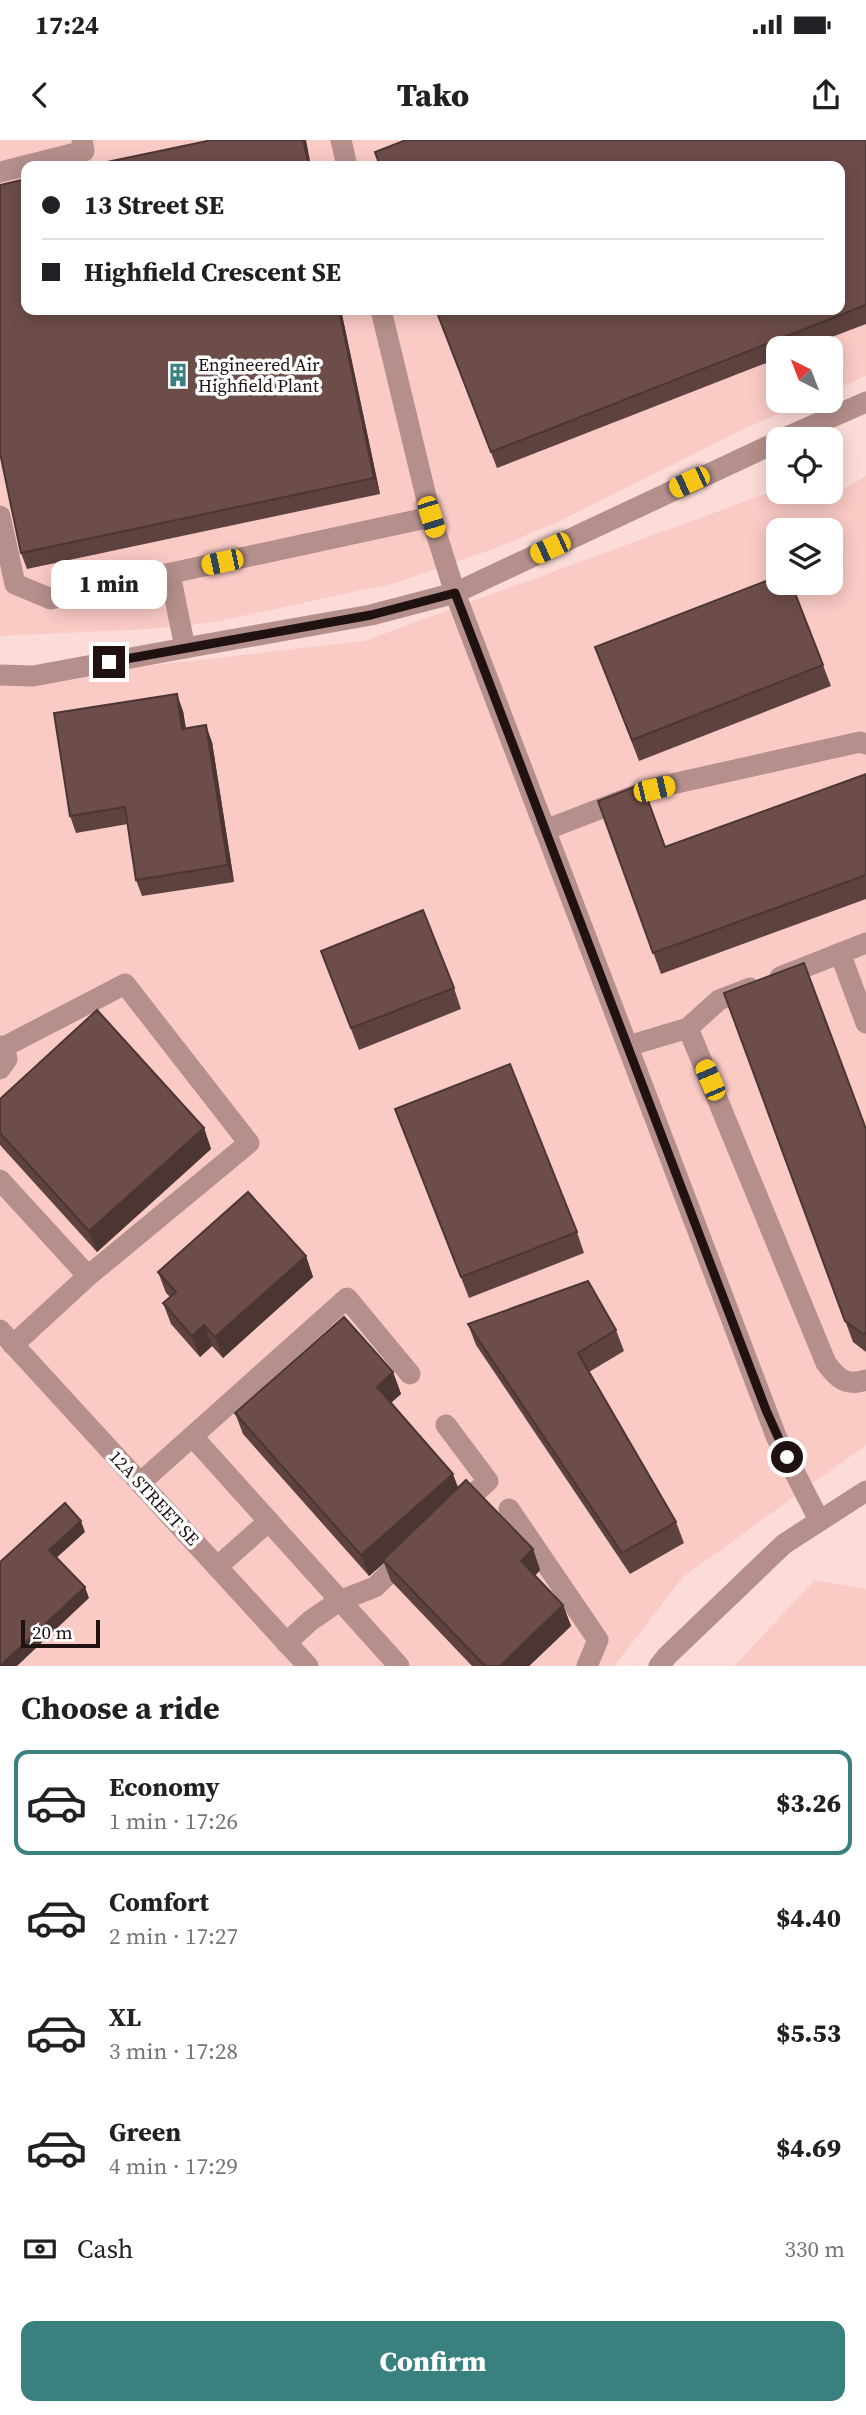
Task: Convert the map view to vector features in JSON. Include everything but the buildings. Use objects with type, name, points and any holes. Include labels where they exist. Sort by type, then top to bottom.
[{"type":"street","points":[[44,161],[84,151],[82,140]]},
{"type":"street","points":[[341,140],[346,161]]},
{"type":"street","points":[[0,172],[21,167]]},
{"type":"street","points":[[383,315],[431,517],[455,593],[776,1436],[819,1520]]},
{"type":"street","points":[[810,427],[866,402]]},
{"type":"street","points":[[0,675],[33,676],[185,649],[371,615],[455,593],[766,447]]},
{"type":"street","points":[[0,516],[15,584],[51,599],[431,517]]},
{"type":"street","points":[[170,574],[185,649]]},
{"type":"street","points":[[545,830],[654,789],[860,742],[866,744]]},
{"type":"street","points":[[628,1046],[688,1028],[719,1000],[866,943]]},
{"type":"street","points":[[840,953],[866,1023]]},
{"type":"street","points":[[0,1069],[7,1059],[2,1046],[125,984],[249,1143],[88,1276],[7,1337]]},
{"type":"street","points":[[688,1028],[826,1363],[837,1378],[857,1383],[866,1380]]},
{"type":"street","points":[[0,1180],[88,1276]]},
{"type":"street","points":[[140,1483],[347,1298],[410,1374]]},
{"type":"street","name":"12A STREET SE","points":[[7,1337],[308,1666]]},
{"type":"street","points":[[441,1525],[488,1481],[446,1425]]},
{"type":"street","points":[[193,1437],[399,1666]]},
{"type":"street","points":[[660,1666],[667,1656],[784,1544],[866,1492]]},
{"type":"street","points":[[509,1509],[598,1640],[587,1666]]},
{"type":"street","points":[[217,1567],[269,1521]]},
{"type":"street","points":[[286,1643],[310,1621],[339,1601],[375,1587],[422,1543]]},
{"type":"shaded area","points":[[0,140],[866,140],[866,376],[844,385],[844,336],[766,336],[766,413],[781,413],[560,521],[493,549],[395,583],[215,622],[149,629],[0,636]]},
{"type":"shaded area","points":[[866,476],[866,1445],[683,1577],[614,1666],[0,1666],[0,683],[364,641],[766,494],[766,504],[843,504],[843,490]]},
{"type":"shaded area","points":[[815,1580],[866,1589],[866,1666],[734,1666]]},
{"type":"place","name":"Engineered Air Highfield Plant","points":[[178,375]]},
{"type":"route","points":[[109,662],[371,615],[455,593],[766,1410],[787,1457]]}]
